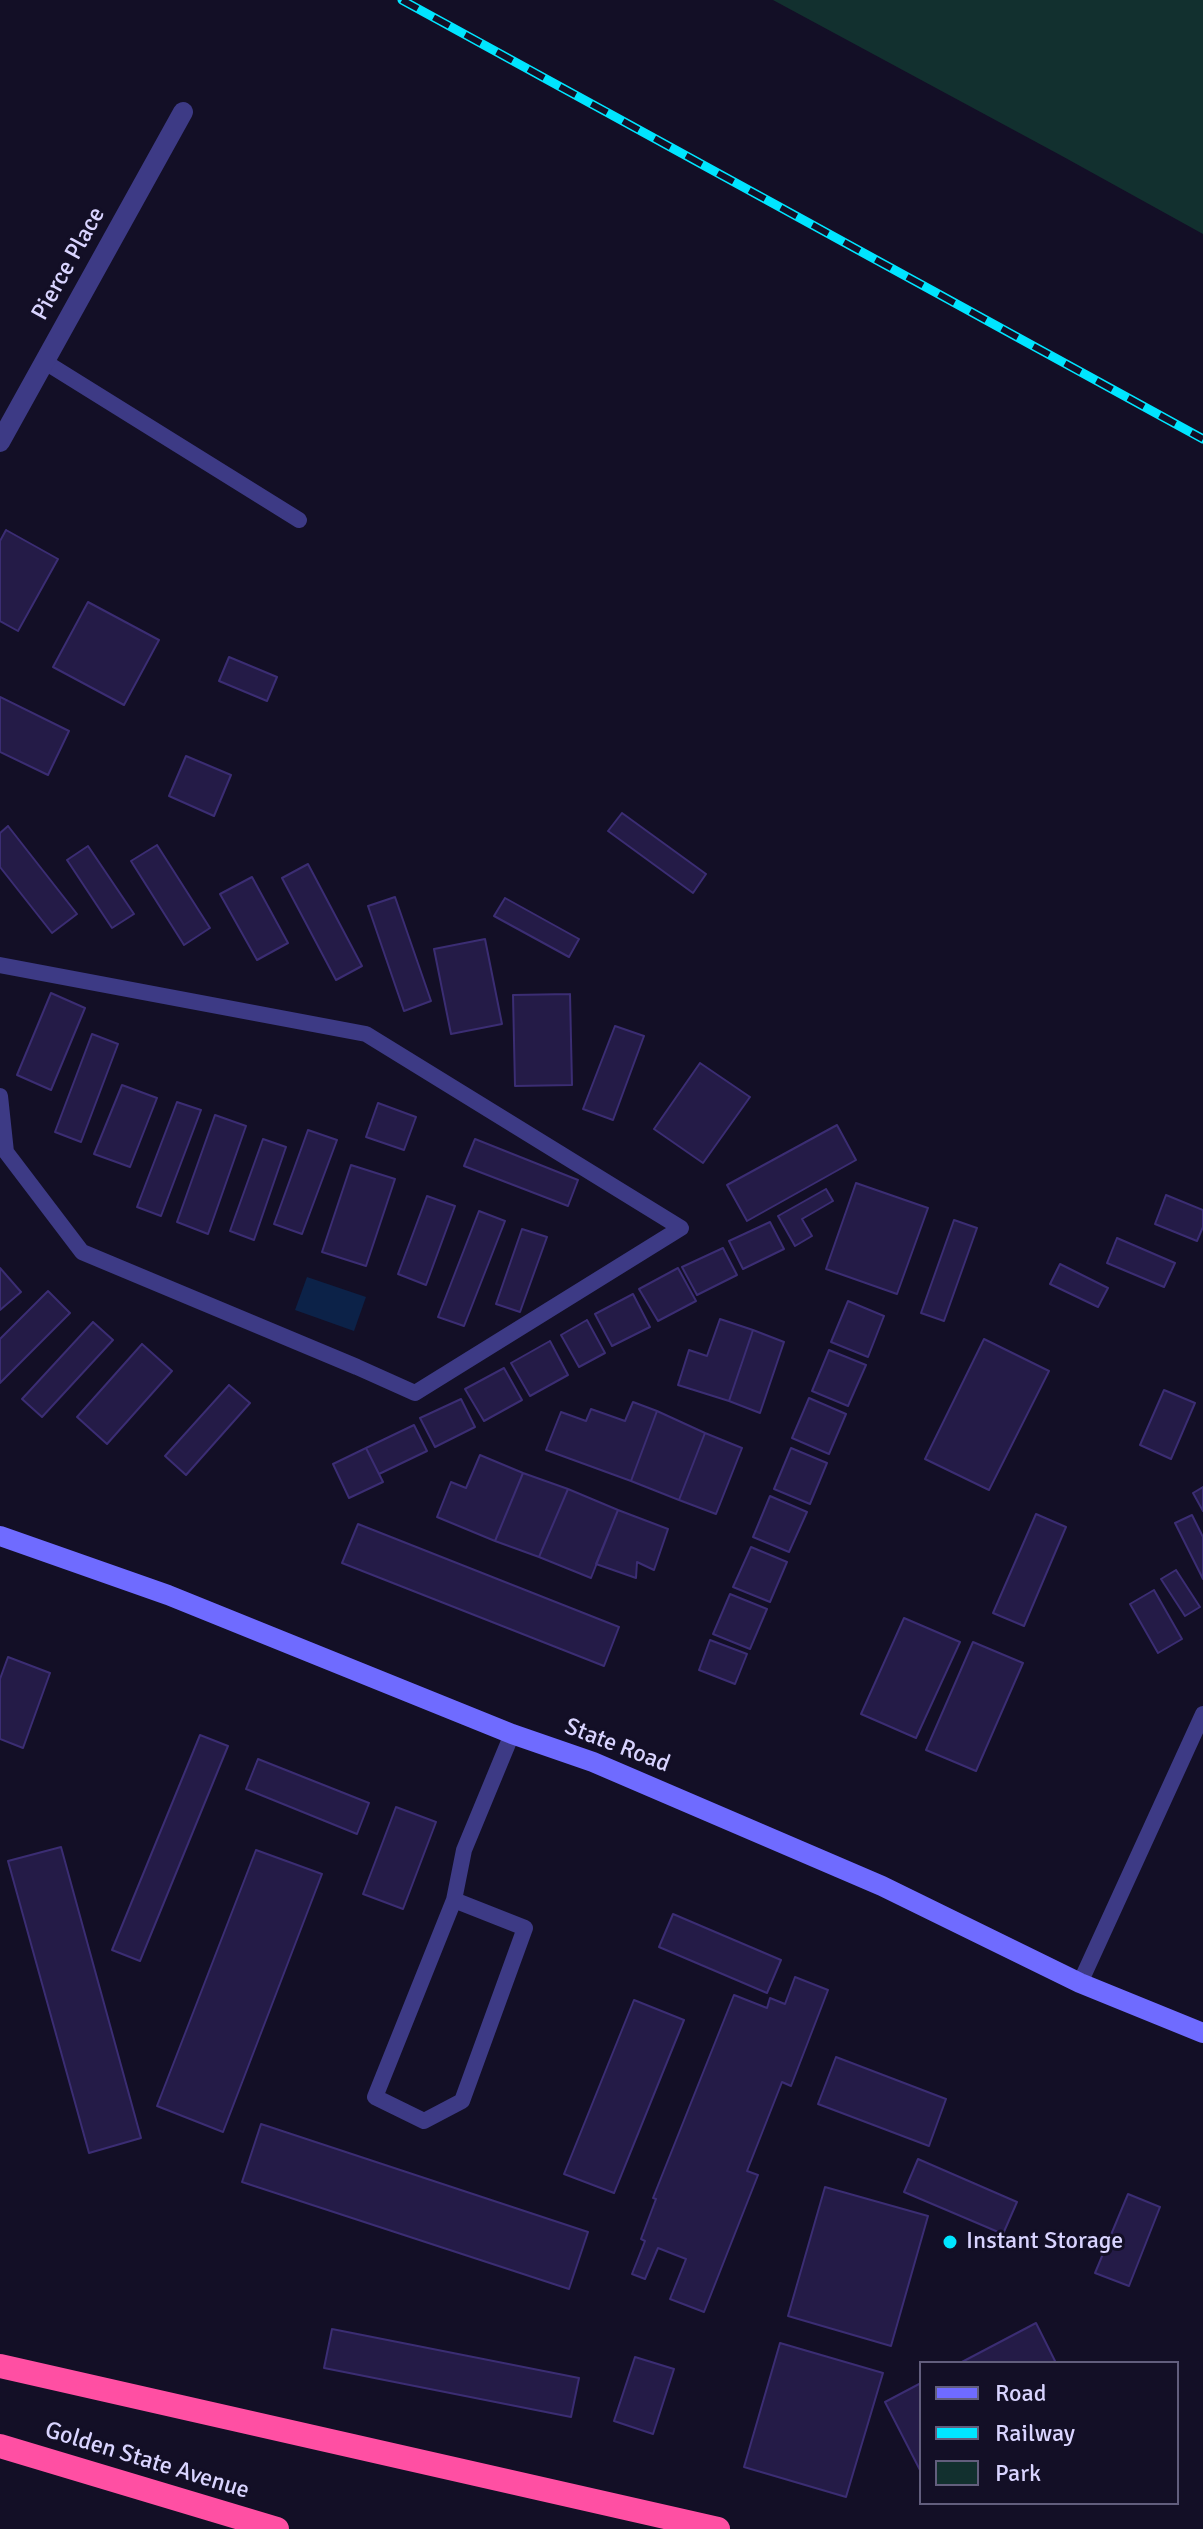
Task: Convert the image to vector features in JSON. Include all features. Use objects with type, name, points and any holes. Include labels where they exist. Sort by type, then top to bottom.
[{"type":"highway","points":[[0,2366],[718,2529]]},
{"type":"highway","name":"Golden State Avenue","points":[[0,2446],[277,2529]]},
{"type":"street","name":"Pierce Place","points":[[0,442],[183,112]]},
{"type":"street","name":"State Road","points":[[0,1536],[168,1595],[512,1734],[593,1762],[882,1886],[1080,1983],[1203,2033]]},
{"type":"lane","points":[[45,362],[299,520]]},
{"type":"lane","points":[[0,965],[366,1034],[681,1228],[415,1393],[82,1252],[3,1154],[0,1096]]},
{"type":"lane","points":[[1080,1983],[1203,1714]]},
{"type":"lane","points":[[454,1900],[525,1928],[462,2101],[424,2121],[375,2097],[454,1900],[464,1850],[512,1734]]},
{"type":"green space","points":[[773,0],[1203,0],[1203,234],[1062,156]]},
{"type":"water","points":[[307,1277],[366,1297],[354,1331],[295,1310]]},
{"type":"building","points":[[6,530],[58,559],[18,631],[0,621],[0,541]]},
{"type":"building","points":[[88,602],[159,640],[124,705],[53,667]]},
{"type":"building","points":[[229,657],[277,677],[267,701],[219,681]]},
{"type":"building","points":[[0,697],[69,731],[48,775],[0,752]]},
{"type":"building","points":[[186,756],[231,775],[214,816],[169,796]]},
{"type":"building","points":[[622,813],[706,874],[693,893],[608,831]]},
{"type":"building","points":[[8,826],[77,914],[52,933],[0,867],[0,833]]},
{"type":"building","points":[[157,845],[210,928],[184,945],[131,861]]},
{"type":"building","points":[[88,846],[134,914],[112,928],[67,860]]},
{"type":"building","points":[[308,864],[362,966],[336,980],[282,878]]},
{"type":"building","points":[[252,877],[288,943],[257,960],[220,894]]},
{"type":"building","points":[[395,897],[431,1001],[404,1011],[368,906]]},
{"type":"building","points":[[505,898],[579,939],[569,957],[494,916]]},
{"type":"building","points":[[485,939],[502,1024],[451,1034],[434,949]]},
{"type":"building","points":[[51,993],[85,1008],[51,1090],[17,1075]]},
{"type":"building","points":[[570,994],[572,1085],[515,1086],[513,995]]},
{"type":"building","points":[[615,1026],[644,1036],[613,1120],[583,1109]]},
{"type":"building","points":[[92,1034],[118,1044],[81,1142],[55,1132]]},
{"type":"building","points":[[700,1063],[750,1097],[703,1163],[654,1129]]},
{"type":"building","points":[[122,1085],[157,1098],[130,1167],[94,1154]]},
{"type":"building","points":[[177,1102],[201,1110],[161,1216],[137,1207]]},
{"type":"building","points":[[378,1103],[416,1117],[404,1150],[366,1137]]},
{"type":"building","points":[[215,1115],[246,1126],[208,1234],[177,1222]]},
{"type":"building","points":[[837,1125],[856,1160],[747,1221],[727,1185]]},
{"type":"building","points":[[308,1130],[337,1140],[302,1234],[274,1224]]},
{"type":"building","points":[[263,1139],[286,1147],[254,1240],[230,1231]]},
{"type":"building","points":[[475,1139],[578,1180],[568,1206],[464,1166]]},
{"type":"building","points":[[351,1165],[395,1179],[366,1266],[322,1252]]},
{"type":"building","points":[[856,1183],[928,1208],[897,1294],[826,1269]]},
{"type":"building","points":[[826,1189],[833,1201],[802,1219],[812,1236],[795,1246],[778,1216]]},
{"type":"building","points":[[1166,1195],[1203,1210],[1203,1227],[1197,1241],[1155,1224]]},
{"type":"building","points":[[427,1196],[455,1206],[426,1285],[398,1274]]},
{"type":"building","points":[[479,1211],[505,1221],[464,1326],[438,1317]]},
{"type":"building","points":[[954,1220],[977,1228],[944,1321],[921,1313]]},
{"type":"building","points":[[770,1222],[784,1249],[743,1269],[729,1241]]},
{"type":"building","points":[[522,1229],[547,1237],[520,1312],[496,1304]]},
{"type":"building","points":[[1117,1238],[1175,1263],[1164,1287],[1107,1263]]},
{"type":"building","points":[[723,1248],[737,1275],[697,1295],[682,1267]]},
{"type":"building","points":[[1060,1264],[1108,1288],[1098,1307],[1050,1284]]},
{"type":"building","points":[[0,1268],[21,1292],[0,1310]]},
{"type":"building","points":[[678,1268],[696,1301],[658,1321],[639,1289]]},
{"type":"building","points":[[48,1291],[70,1313],[0,1383],[0,1339]]},
{"type":"building","points":[[633,1294],[650,1327],[612,1346],[595,1314]]},
{"type":"building","points":[[848,1301],[884,1316],[868,1357],[831,1342]]},
{"type":"building","points":[[720,1319],[753,1330],[729,1401],[678,1385],[689,1350],[707,1356]]},
{"type":"building","points":[[587,1320],[605,1353],[579,1367],[561,1335]]},
{"type":"building","points":[[93,1322],[113,1340],[42,1417],[22,1399]]},
{"type":"building","points":[[753,1330],[784,1342],[760,1413],[729,1401]]},
{"type":"building","points":[[984,1339],[1049,1371],[989,1490],[925,1459]]},
{"type":"building","points":[[550,1341],[568,1375],[530,1396],[511,1363]]},
{"type":"building","points":[[142,1344],[172,1371],[107,1444],[77,1417]]},
{"type":"building","points":[[829,1350],[866,1365],[848,1406],[812,1391]]},
{"type":"building","points":[[504,1368],[522,1400],[484,1421],[465,1389]]},
{"type":"building","points":[[229,1385],[250,1403],[186,1475],[165,1456]]},
{"type":"building","points":[[1164,1390],[1195,1403],[1171,1459],[1140,1445]]},
{"type":"building","points":[[809,1398],[846,1414],[829,1454],[792,1438]]},
{"type":"building","points":[[461,1399],[475,1427],[435,1447],[420,1418]]},
{"type":"building","points":[[633,1402],[657,1411],[631,1481],[546,1450],[561,1412],[586,1421],[591,1409],[625,1421]]},
{"type":"building","points":[[657,1411],[705,1433],[679,1500],[631,1481]]},
{"type":"building","points":[[414,1425],[427,1451],[379,1474],[366,1448]]},
{"type":"building","points":[[705,1433],[742,1448],[716,1514],[679,1500]]},
{"type":"building","points":[[366,1448],[383,1482],[349,1498],[333,1464]]},
{"type":"building","points":[[791,1448],[827,1463],[810,1504],[774,1489]]},
{"type":"building","points":[[480,1455],[523,1473],[495,1541],[437,1517],[451,1482],[466,1488]]},
{"type":"building","points":[[523,1473],[568,1489],[539,1557],[495,1541]]},
{"type":"building","points":[[1203,1487],[1203,1511],[1193,1493]]},
{"type":"building","points":[[568,1489],[618,1510],[591,1578],[539,1557]]},
{"type":"building","points":[[770,1496],[807,1512],[789,1552],[753,1537]]},
{"type":"building","points":[[618,1510],[668,1529],[654,1570],[637,1562],[636,1578],[596,1564]]},
{"type":"building","points":[[1036,1514],[1066,1527],[1024,1626],[993,1613]]},
{"type":"building","points":[[1192,1515],[1203,1537],[1203,1579],[1175,1523]]},
{"type":"building","points":[[358,1524],[619,1627],[604,1666],[342,1563]]},
{"type":"building","points":[[751,1547],[787,1562],[770,1602],[733,1587]]},
{"type":"building","points":[[1176,1570],[1200,1607],[1185,1616],[1161,1579]]},
{"type":"building","points":[[1154,1590],[1182,1639],[1158,1653],[1130,1604]]},
{"type":"building","points":[[730,1594],[767,1609],[750,1649],[713,1634]]},
{"type":"building","points":[[904,1618],[960,1642],[916,1738],[861,1714]]},
{"type":"building","points":[[710,1640],[747,1654],[735,1684],[699,1670]]},
{"type":"building","points":[[973,1642],[1023,1663],[976,1771],[926,1750]]},
{"type":"building","points":[[8,1657],[50,1673],[23,1748],[0,1739],[0,1679]]},
{"type":"building","points":[[200,1735],[228,1746],[140,1961],[112,1950]]},
{"type":"building","points":[[258,1759],[369,1803],[357,1834],[246,1789]]},
{"type":"building","points":[[396,1807],[436,1822],[403,1909],[363,1894]]},
{"type":"building","points":[[61,1847],[141,2138],[89,2153],[8,1861]]},
{"type":"building","points":[[256,1850],[322,1874],[223,2132],[157,2106]]},
{"type":"building","points":[[673,1914],[781,1960],[767,1993],[659,1947]]},
{"type":"building","points":[[795,1977],[828,1990],[791,2086],[782,2082],[747,2171],[758,2175],[704,2312],[670,2299],[686,2259],[658,2248],[645,2279],[632,2274],[645,2241],[641,2239],[656,2199],[653,2198],[734,1995],[767,2008],[770,1998],[785,2004]]},
{"type":"building","points":[[634,2000],[684,2020],[614,2193],[564,2174]]},
{"type":"building","points":[[836,2057],[946,2099],[929,2146],[818,2104]]},
{"type":"building","points":[[261,2124],[588,2232],[569,2289],[242,2182]]},
{"type":"building","points":[[918,2159],[1017,2202],[1003,2234],[904,2192]]},
{"type":"building","points":[[825,2187],[928,2216],[891,2346],[788,2316]]},
{"type":"building","points":[[1128,2194],[1160,2207],[1129,2286],[1095,2273]]},
{"type":"building","points":[[1036,2323],[1055,2361],[964,2361]]},
{"type":"building","points":[[332,2329],[579,2378],[571,2417],[324,2368]]},
{"type":"building","points":[[780,2343],[883,2373],[846,2497],[744,2467]]},
{"type":"building","points":[[635,2357],[674,2369],[653,2434],[614,2421]]},
{"type":"building","points":[[919,2384],[919,2468],[885,2402]]},
{"type":"railway","points":[[402,0],[1203,439]]},
{"type":"place","name":"Instant Storage","points":[[950,2242]]}]
